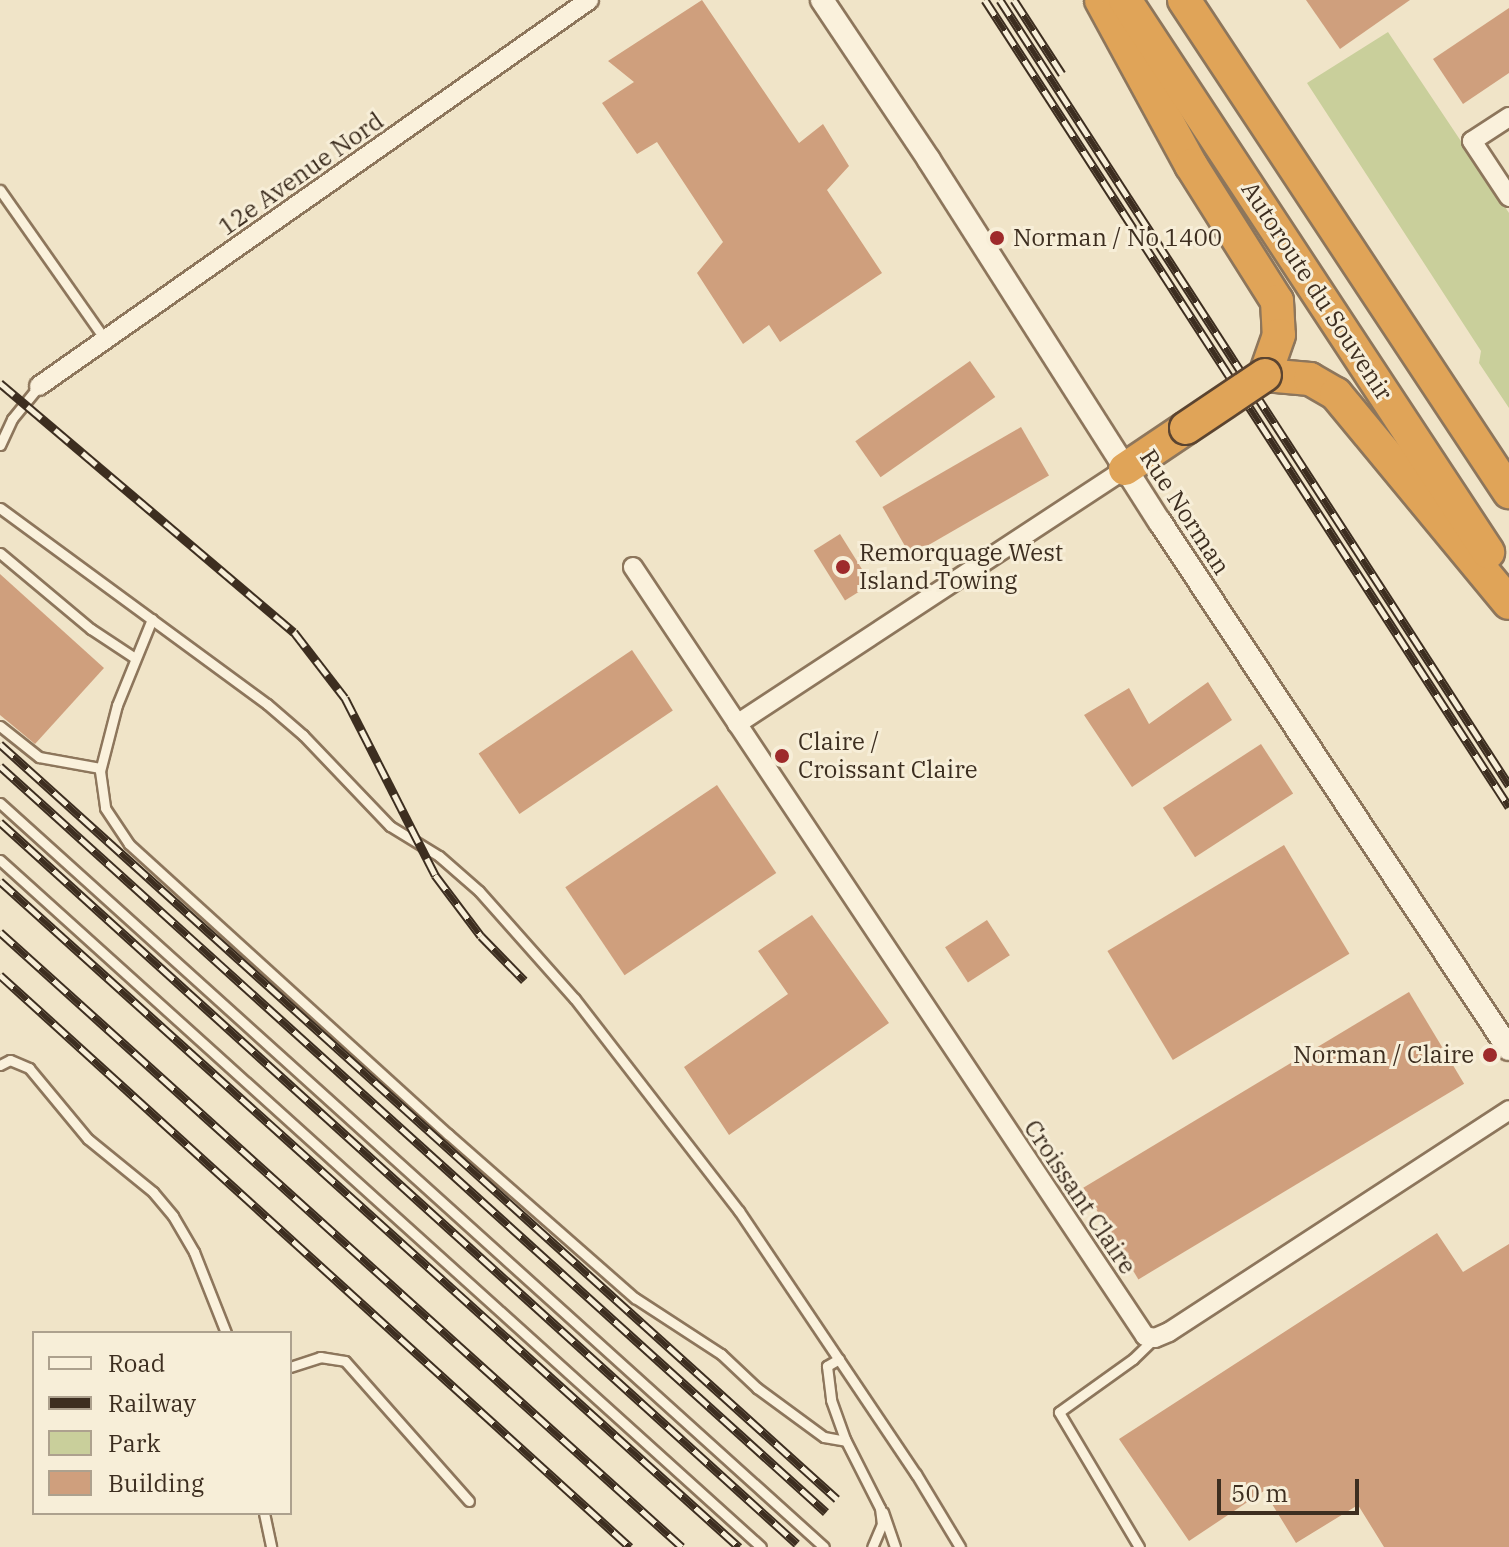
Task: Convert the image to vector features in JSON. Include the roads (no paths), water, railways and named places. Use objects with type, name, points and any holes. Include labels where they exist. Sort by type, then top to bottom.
[{"type":"highway","points":[[1101,0],[1191,165],[1277,301],[1281,324],[1270,372],[1125,469]]},
{"type":"highway","name":"Autoroute du Souvenir","points":[[1125,0],[1509,583]]},
{"type":"highway","name":"Autoroute du Souvenir","points":[[1184,0],[1509,492]]},
{"type":"highway","points":[[1270,372],[1310,379],[1336,394],[1509,603]]},
{"type":"street","name":"12e Avenue Nord","points":[[39,386],[589,0]]},
{"type":"street","name":"Rue Norman","points":[[822,0],[929,160],[1125,469],[1509,1049]]},
{"type":"street","points":[[1509,117],[1472,141],[1509,197]]},
{"type":"street","points":[[737,724],[1125,469]]},
{"type":"street","name":"Croissant Claire","points":[[633,567],[1134,1323],[1145,1336],[1155,1338]]},
{"type":"street","points":[[1155,1338],[1169,1332],[1509,1110]]},
{"type":"lane","points":[[0,190],[106,341]]},
{"type":"lane","points":[[0,445],[12,419],[39,386]]},
{"type":"lane","points":[[0,508],[267,704],[303,735],[390,826],[439,856],[479,891],[575,999],[739,1211],[960,1547]]},
{"type":"lane","points":[[0,553],[91,629],[135,658]]},
{"type":"lane","points":[[152,619],[109,727],[100,768],[105,808],[140,855],[436,1124],[642,1304],[721,1354],[757,1388],[824,1437],[846,1441]]},
{"type":"lane","points":[[0,726],[39,757],[100,768]]},
{"type":"lane","points":[[0,803],[824,1547]]},
{"type":"lane","points":[[0,860],[761,1547]]},
{"type":"lane","points":[[0,1065],[10,1060],[29,1068],[88,1139],[153,1192],[182,1229],[216,1302],[225,1331]]},
{"type":"lane","points":[[1139,1547],[1059,1412],[1133,1359],[1155,1338]]},
{"type":"lane","points":[[292,1366],[320,1357],[345,1361],[469,1501]]},
{"type":"lane","points":[[839,1359],[827,1366],[827,1380],[846,1441],[877,1499],[895,1547]]},
{"type":"lane","points":[[872,1547],[882,1524],[877,1499]]},
{"type":"lane","points":[[264,1515],[271,1547]]},
{"type":"railway","points":[[985,0],[1509,807]]},
{"type":"railway","points":[[1000,0],[1509,785]]},
{"type":"railway","points":[[1014,0],[1062,74]]},
{"type":"railway","points":[[0,383],[294,632],[345,698],[435,875],[481,936],[524,980]]},
{"type":"railway","points":[[0,744],[837,1499]]},
{"type":"railway","points":[[0,766],[826,1512]]},
{"type":"railway","points":[[0,822],[797,1544]]},
{"type":"railway","points":[[0,881],[739,1547]]},
{"type":"railway","points":[[0,932],[682,1547]]},
{"type":"railway","points":[[0,975],[630,1547]]},
{"type":"place","name":"Norman / No 1400","points":[[997,238]]},
{"type":"place","name":"Remorquage West Island Towing","points":[[843,567]]},
{"type":"place","name":"Claire / Croissant Claire","points":[[782,756]]},
{"type":"place","name":"Norman / Claire","points":[[1490,1055]]}]
